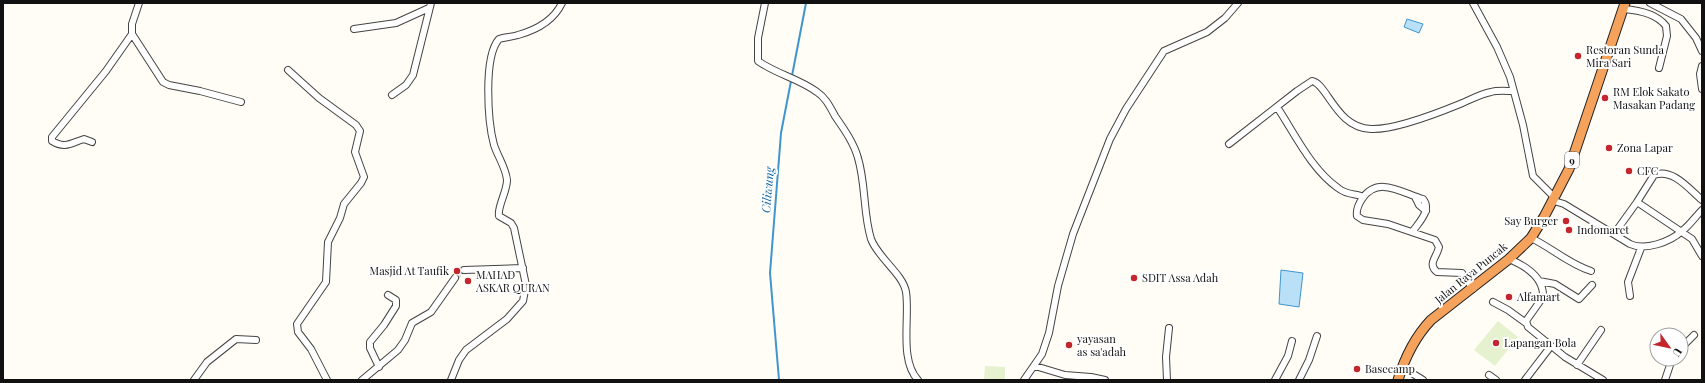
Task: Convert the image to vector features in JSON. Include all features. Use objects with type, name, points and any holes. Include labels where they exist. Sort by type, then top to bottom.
[{"type":"highway","name":"Jalan Raya Puncak","points":[[1398,380],[1413,342],[1431,320],[1473,289],[1509,259],[1531,238],[1554,201],[1569,169],[1624,6]]},
{"type":"street","points":[[139,3],[132,24],[132,34],[160,79],[165,83],[241,102]]},
{"type":"street","points":[[451,380],[459,360],[466,350],[519,308],[526,291],[514,228],[498,214],[505,193],[507,181],[491,130],[491,60],[499,39],[520,34],[542,24],[556,14],[562,3]]},
{"type":"street","points":[[765,3],[758,50],[758,61],[767,68],[817,92],[827,101],[856,152],[860,166],[872,240],[880,255],[904,285],[906,292],[908,352],[914,374],[918,380]]},
{"type":"street","points":[[1024,380],[1042,354],[1049,333],[1058,286],[1073,234],[1108,145],[1126,109],[1164,51],[1207,32],[1225,18],[1238,3]]},
{"type":"street","points":[[1473,3],[1497,46],[1510,77],[1512,91],[1523,125],[1533,176],[1553,196],[1554,201],[1564,204],[1578,214],[1630,244],[1641,248],[1666,241],[1682,232],[1702,210]]},
{"type":"street","points":[[1650,3],[1681,19],[1696,38],[1702,51]]},
{"type":"street","points":[[354,28],[396,23],[430,5]]},
{"type":"street","points":[[392,96],[406,85],[415,71],[430,5]]},
{"type":"street","points":[[1624,6],[1660,19],[1666,26],[1667,36],[1659,68]]},
{"type":"street","points":[[92,142],[84,139],[66,146],[62,146],[52,141],[52,137],[106,71],[132,34]]},
{"type":"street","points":[[1702,66],[1700,74],[1702,89]]},
{"type":"street","points":[[288,70],[319,98],[356,125],[360,131],[355,152],[364,177],[344,204],[340,218],[328,242],[326,282],[297,324],[298,332],[312,349],[327,380]]},
{"type":"street","points":[[1229,144],[1302,88],[1314,82],[1319,84],[1335,109],[1345,118],[1360,127],[1371,129],[1391,127],[1429,115],[1492,91],[1512,91]]},
{"type":"street","points":[[1277,107],[1305,150],[1327,178],[1346,193],[1364,197]]},
{"type":"street","points":[[1614,234],[1654,175],[1662,173],[1678,178],[1702,200]]},
{"type":"street","points":[[1413,231],[1426,211],[1424,200],[1388,186],[1372,189],[1364,197],[1356,212],[1360,219],[1388,224],[1413,231],[1437,241],[1438,251],[1432,264],[1435,270],[1440,272],[1462,273],[1473,289]]},
{"type":"street","points":[[1637,202],[1692,239],[1702,256]]},
{"type":"street","points":[[1531,238],[1544,244],[1575,266],[1591,272]]},
{"type":"street","points":[[1630,296],[1628,282],[1641,248]]},
{"type":"street","points":[[1509,259],[1523,265],[1540,281],[1556,284],[1579,299],[1592,285]]},
{"type":"street","points":[[464,270],[522,268]]},
{"type":"street","points":[[362,380],[379,367],[402,344],[415,320],[431,312],[455,278]]},
{"type":"street","points":[[1526,323],[1543,297],[1540,281]]},
{"type":"street","points":[[379,367],[370,348],[370,342],[384,326],[396,306],[396,300],[388,295]]},
{"type":"street","points":[[1493,302],[1508,310],[1526,323],[1528,327],[1551,346],[1601,380]]},
{"type":"street","points":[[1167,380],[1166,357],[1169,328]]},
{"type":"street","points":[[1577,365],[1601,330]]},
{"type":"street","points":[[1689,340],[1694,335]]},
{"type":"street","points":[[1299,380],[1309,360],[1317,336]]},
{"type":"street","points":[[194,380],[207,362],[236,340],[256,340]]},
{"type":"street","points":[[1275,380],[1288,356],[1292,341]]},
{"type":"street","points":[[1526,380],[1551,346]]},
{"type":"street","points":[[1035,366],[1065,375],[1091,377],[1105,380]]},
{"type":"street","points":[[1402,367],[1423,380]]},
{"type":"street","points":[[1665,380],[1669,367]]},
{"type":"street","points":[[1489,375],[1496,380]]},
{"type":"green space","name":"Lapangan Bola","points":[[1498,321],[1518,337],[1495,366],[1474,350]]},
{"type":"green space","points":[[985,366],[1005,367],[1005,380],[984,380]]},
{"type":"water","points":[[1407,19],[1423,24],[1419,33],[1404,27]]},
{"type":"water","points":[[1281,270],[1303,273],[1299,307],[1279,304]]},
{"type":"waterway","name":"Ciliwung","points":[[779,380],[770,273],[781,133],[806,3]]},
{"type":"tunnel","points":[[455,278],[464,270]]},
{"type":"place","name":"Restoran Sunda Mira Sari","points":[[1578,56]]},
{"type":"place","name":"RM Elok Sakato Masakan Padang","points":[[1605,98]]},
{"type":"place","name":"Zona Lapar","points":[[1609,148]]},
{"type":"place","name":"CFC","points":[[1629,171]]},
{"type":"place","name":"Say Burger","points":[[1566,221]]},
{"type":"place","name":"Indomaret","points":[[1569,230]]},
{"type":"place","name":"Masjid At Taufik","points":[[457,271]]},
{"type":"place","name":"SDIT Assa Adah","points":[[1134,278]]},
{"type":"place","name":"MAHAD ASKAR QURAN","points":[[468,281]]},
{"type":"place","name":"Alfamart","points":[[1509,297]]},
{"type":"place","name":"Lapangan Bola","points":[[1496,343]]},
{"type":"place","name":"yayasan as sa'adah","points":[[1069,345]]},
{"type":"place","name":"Basecamp","points":[[1357,369]]}]
